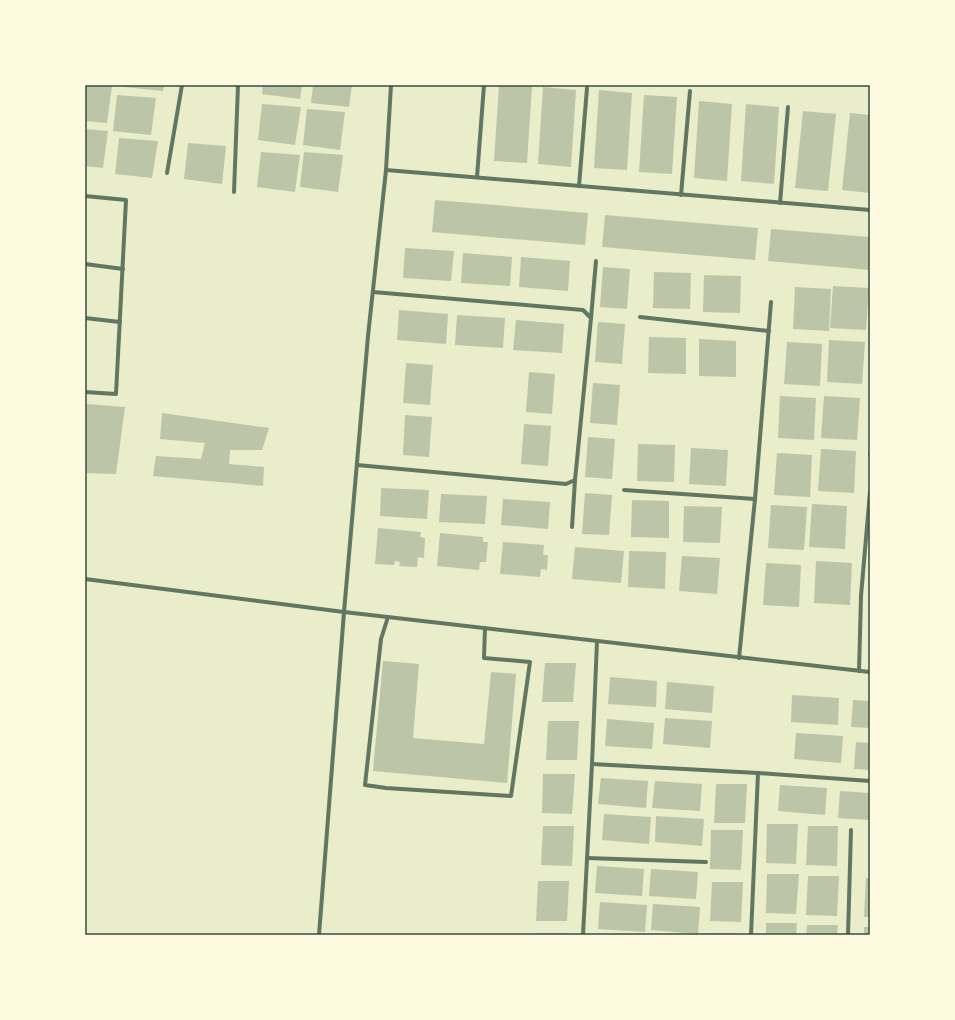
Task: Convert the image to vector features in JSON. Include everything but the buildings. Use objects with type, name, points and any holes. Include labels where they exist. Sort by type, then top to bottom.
[{"type":"street","points":[[167,173],[182,85]]},
{"type":"street","points":[[234,192],[238,85]]},
{"type":"street","points":[[319,935],[344,612],[373,292],[386,170],[391,85]]},
{"type":"street","points":[[477,178],[484,85]]},
{"type":"street","points":[[579,186],[587,88]]},
{"type":"street","points":[[681,194],[690,91]]},
{"type":"street","points":[[780,202],[788,107]]},
{"type":"street","points":[[386,170],[870,210]]},
{"type":"street","points":[[85,196],[126,200],[116,394],[85,392]]},
{"type":"street","points":[[572,528],[575,480],[596,261]]},
{"type":"street","points":[[85,264],[123,269]]},
{"type":"street","points":[[373,292],[583,310],[591,318]]},
{"type":"street","points":[[739,658],[755,499],[771,302]]},
{"type":"street","points":[[640,317],[769,331]]},
{"type":"street","points":[[85,318],[120,322]]},
{"type":"street","points":[[357,465],[566,484],[575,480]]},
{"type":"street","points":[[624,490],[755,499]]},
{"type":"street","points":[[858,671],[861,596],[870,492]]},
{"type":"street","points":[[85,579],[344,612],[870,672]]},
{"type":"street","points":[[388,617],[381,639],[365,785],[386,788],[511,796],[530,662],[484,658],[485,628]]},
{"type":"street","points":[[583,935],[597,641]]},
{"type":"street","points":[[592,764],[870,781]]},
{"type":"street","points":[[751,935],[758,773]]},
{"type":"street","points":[[848,935],[851,830]]},
{"type":"street","points":[[587,858],[706,862]]}]
